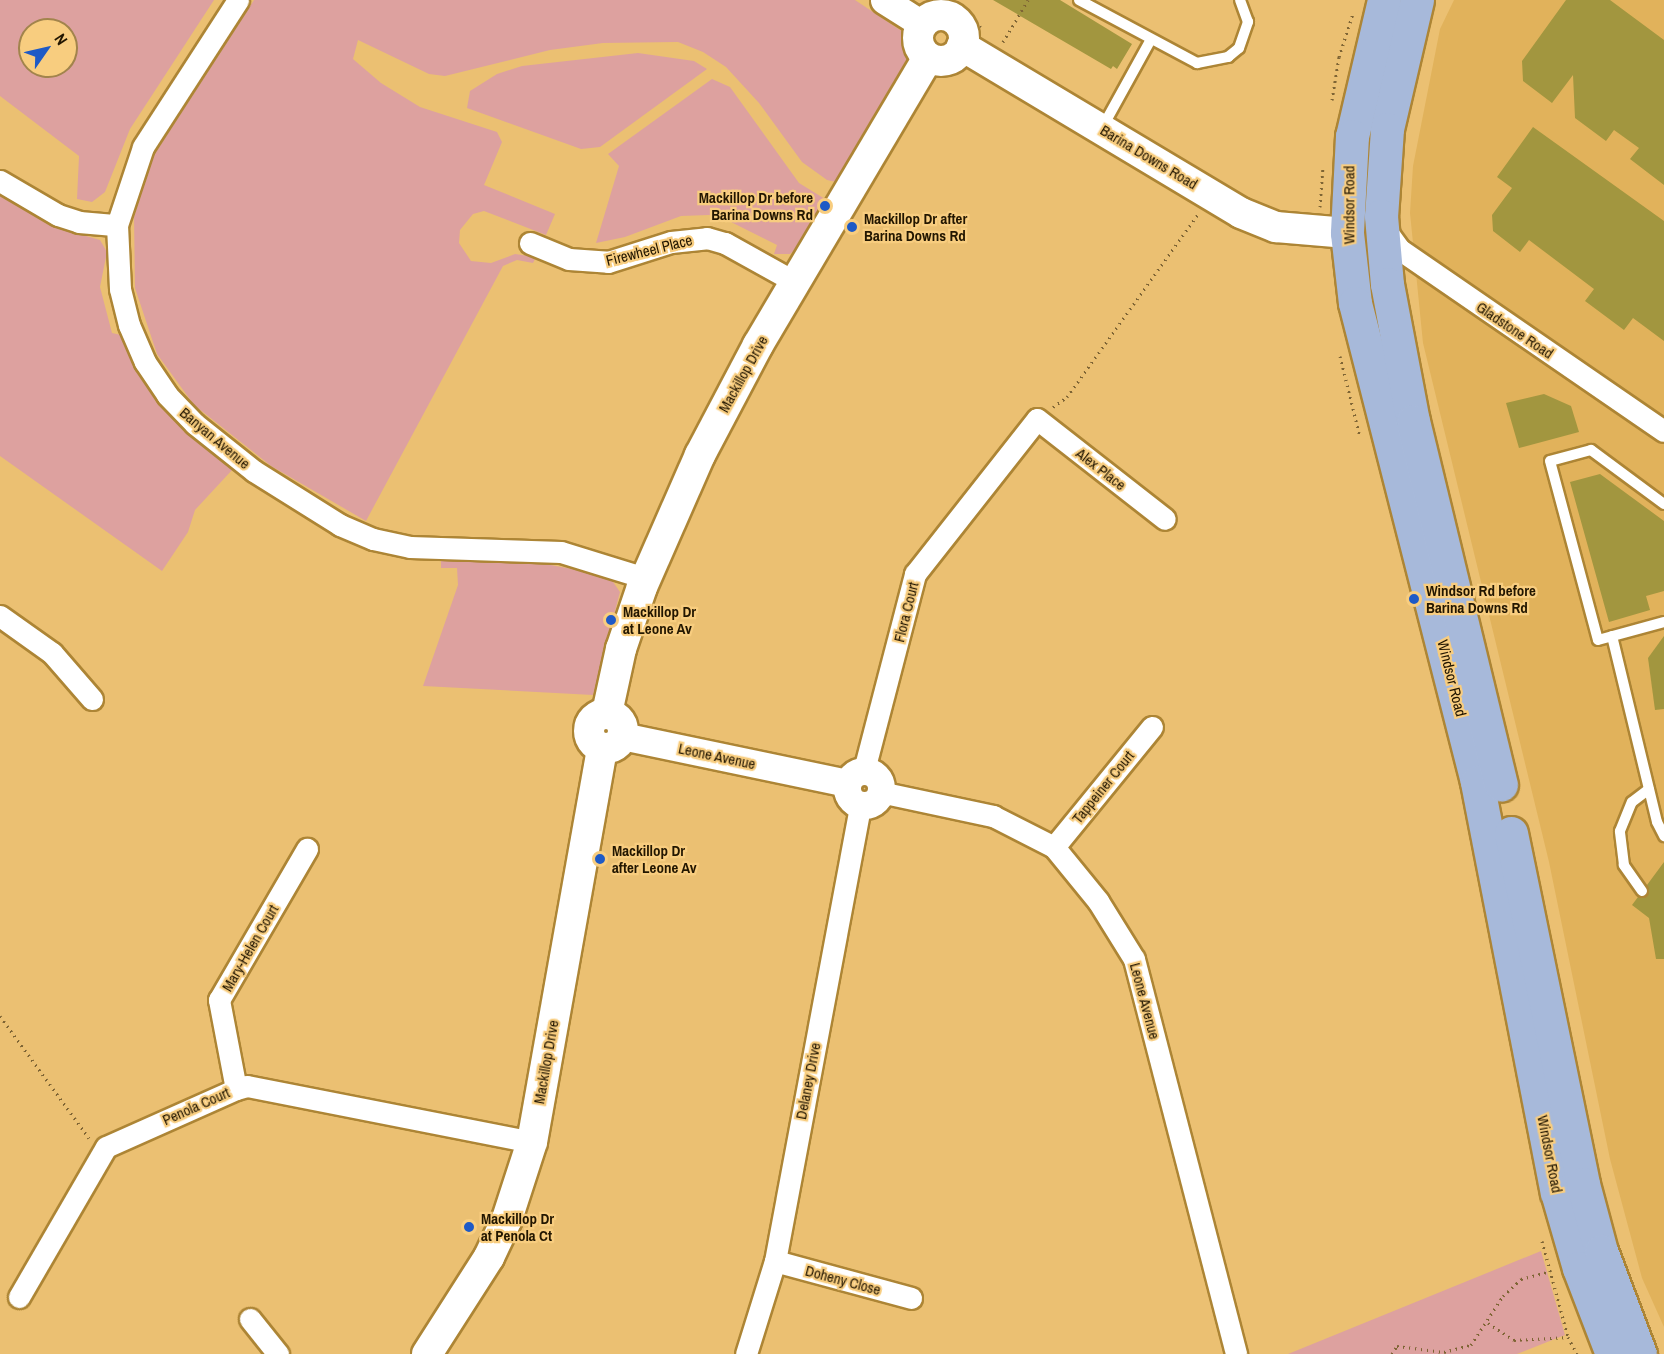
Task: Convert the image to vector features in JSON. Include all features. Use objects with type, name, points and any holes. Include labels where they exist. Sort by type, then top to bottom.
[{"type":"main road","name":"Windsor Road","points":[[1384,0],[1352,136],[1347,233],[1355,303],[1371,375],[1417,536],[1477,782],[1557,1191],[1579,1268],[1612,1354]]},
{"type":"main road","name":"Windsor Road","points":[[1417,0],[1387,129],[1381,216],[1398,350],[1500,778],[1583,1184],[1604,1261],[1640,1354]]},
{"type":"main road","points":[[928,12],[932,16],[952,18],[976,40],[947,60],[928,57],[918,43],[928,12]]},
{"type":"main road","name":"Barina Downs Road","points":[[976,40],[1102,128],[1241,213],[1276,227],[1347,233]]},
{"type":"main road","name":"Mackillop Drive","points":[[427,1354],[489,1257],[507,1219],[531,1142],[610,732],[621,649],[645,578],[700,455],[797,282],[928,57]]},
{"type":"main road","points":[[1347,233],[1361,221],[1387,129]]},
{"type":"street","name":"Banyan Avenue","points":[[238,0],[143,147],[117,225],[120,289],[145,362],[167,395],[195,424],[254,471],[332,520],[373,539],[410,547],[561,552],[645,578]]},
{"type":"street","points":[[884,0],[928,12]]},
{"type":"street","points":[[0,181],[58,215],[79,222],[117,225]]},
{"type":"street","name":"Gladstone Road","points":[[1381,216],[1399,249],[1664,431]]},
{"type":"street","name":"Firewheel Place","points":[[530,243],[569,259],[608,262],[671,242],[707,238],[725,243],[797,282]]},
{"type":"street","name":"Alex Place","points":[[1036,419],[1165,519]]},
{"type":"street","name":"Flora Court","points":[[863,788],[915,574],[1036,419]]},
{"type":"street","points":[[0,616],[52,653],[92,699]]},
{"type":"street","name":"Tappeiner Court","points":[[1054,847],[1152,727]]},
{"type":"street","name":"Leone Avenue","points":[[610,732],[993,816],[1054,847],[1098,901],[1134,959],[1236,1354]]},
{"type":"street","name":"Delaney Drive","points":[[746,1354],[775,1261],[863,788]]},
{"type":"street","name":"Mary-Helen Court","points":[[236,1089],[219,1000],[307,849]]},
{"type":"street","name":"Penola Court","points":[[19,1297],[106,1147],[236,1089],[248,1086],[531,1142]]},
{"type":"street","name":"Doheny Close","points":[[775,1261],[912,1298]]},
{"type":"street","points":[[250,1319],[278,1354]]},
{"type":"lane","points":[[1079,0],[1150,41],[1197,63],[1228,57],[1246,36],[1248,22],[1240,0]]},
{"type":"lane","points":[[1102,128],[1150,41]]},
{"type":"lane","points":[[1664,504],[1591,450],[1550,461],[1598,640],[1664,622]]},
{"type":"lane","points":[[1612,636],[1649,789],[1664,836]]},
{"type":"lane","points":[[1642,891],[1624,865],[1620,831],[1632,802],[1649,789]]},
{"type":"path","points":[[995,39],[1002,43],[1028,0]]},
{"type":"path","points":[[928,12],[957,7],[976,40]]},
{"type":"path","points":[[1036,419],[1067,396],[1212,195]]},
{"type":"path","points":[[1340,353],[1362,443]]},
{"type":"path","points":[[0,1016],[101,1155]]},
{"type":"path","points":[[1541,1236],[1568,1337],[1576,1354]]},
{"type":"path","points":[[1392,1354],[1397,1346],[1444,1352],[1472,1345],[1503,1296],[1521,1279],[1550,1270]]},
{"type":"path","points":[[1488,1323],[1514,1340],[1568,1337]]},
{"type":"shaded area","points":[[0,0],[214,0],[130,129],[105,192],[92,202],[77,199],[79,156],[0,96]]},
{"type":"shaded area","points":[[254,0],[855,0],[903,32],[909,56],[836,182],[827,180],[802,162],[759,103],[726,67],[703,52],[678,42],[603,43],[550,50],[445,76],[429,74],[358,40],[353,59],[381,83],[420,107],[497,132],[502,142],[484,185],[555,214],[546,235],[484,211],[473,214],[460,230],[459,243],[471,261],[491,263],[515,254],[536,257],[533,263],[517,260],[503,266],[366,521],[271,466],[194,405],[157,354],[135,288],[134,217],[152,158]]},
{"type":"shaded area","points":[[1454,0],[1664,0],[1664,1327],[1642,1278],[1610,1159],[1549,862],[1423,343],[1410,213],[1413,166],[1440,29]]},
{"type":"shaded area","points":[[638,53],[694,61],[707,69],[600,147],[581,149],[467,108],[470,91],[497,74],[522,66]]},
{"type":"shaded area","points":[[712,79],[730,87],[799,183],[825,199],[797,248],[790,254],[774,254],[777,245],[723,218],[709,215],[681,216],[625,237],[596,243],[619,166],[608,154]]},
{"type":"shaded area","points":[[0,195],[62,229],[100,240],[107,252],[100,287],[112,333],[121,335],[137,367],[167,411],[233,469],[195,510],[188,532],[162,571],[0,456]]},
{"type":"shaded area","points":[[519,559],[588,572],[611,579],[620,592],[593,695],[423,686],[458,585],[457,568],[441,568],[441,560]]},
{"type":"shaded area","points":[[1541,1251],[1565,1335],[1517,1354],[1288,1354]]},
{"type":"building","points":[[993,0],[1060,0],[1132,44],[1117,69],[1113,66],[1111,69]]},
{"type":"building","points":[[1566,0],[1610,0],[1664,40],[1664,185],[1630,159],[1639,148],[1614,130],[1606,141],[1575,118],[1573,75],[1552,103],[1523,81],[1522,61]]},
{"type":"building","points":[[1533,127],[1664,221],[1664,341],[1633,318],[1624,330],[1585,301],[1594,289],[1529,240],[1520,252],[1493,231],[1492,215],[1512,188],[1497,177]]},
{"type":"building","points":[[1544,394],[1571,406],[1579,432],[1519,448],[1506,403]]},
{"type":"building","points":[[1600,474],[1664,521],[1664,591],[1646,596],[1650,610],[1609,622],[1570,482]]},
{"type":"building","points":[[1664,636],[1664,709],[1655,710],[1648,658]]},
{"type":"building","points":[[1664,862],[1664,959],[1656,959],[1649,918],[1632,905],[1638,897],[1648,895],[1647,885]]},
{"type":"place","name":"Mackillop Dr before Barina Downs Rd","points":[[825,206]]},
{"type":"place","name":"Mackillop Dr after Barina Downs Rd","points":[[852,227]]},
{"type":"place","name":"Windsor Rd before Barina Downs Rd","points":[[1414,599]]},
{"type":"place","name":"Mackillop Dr at Leone Av","points":[[611,620]]},
{"type":"place","name":"Mackillop Dr after Leone Av","points":[[600,859]]},
{"type":"place","name":"Mackillop Dr at Penola Ct","points":[[469,1227]]}]
